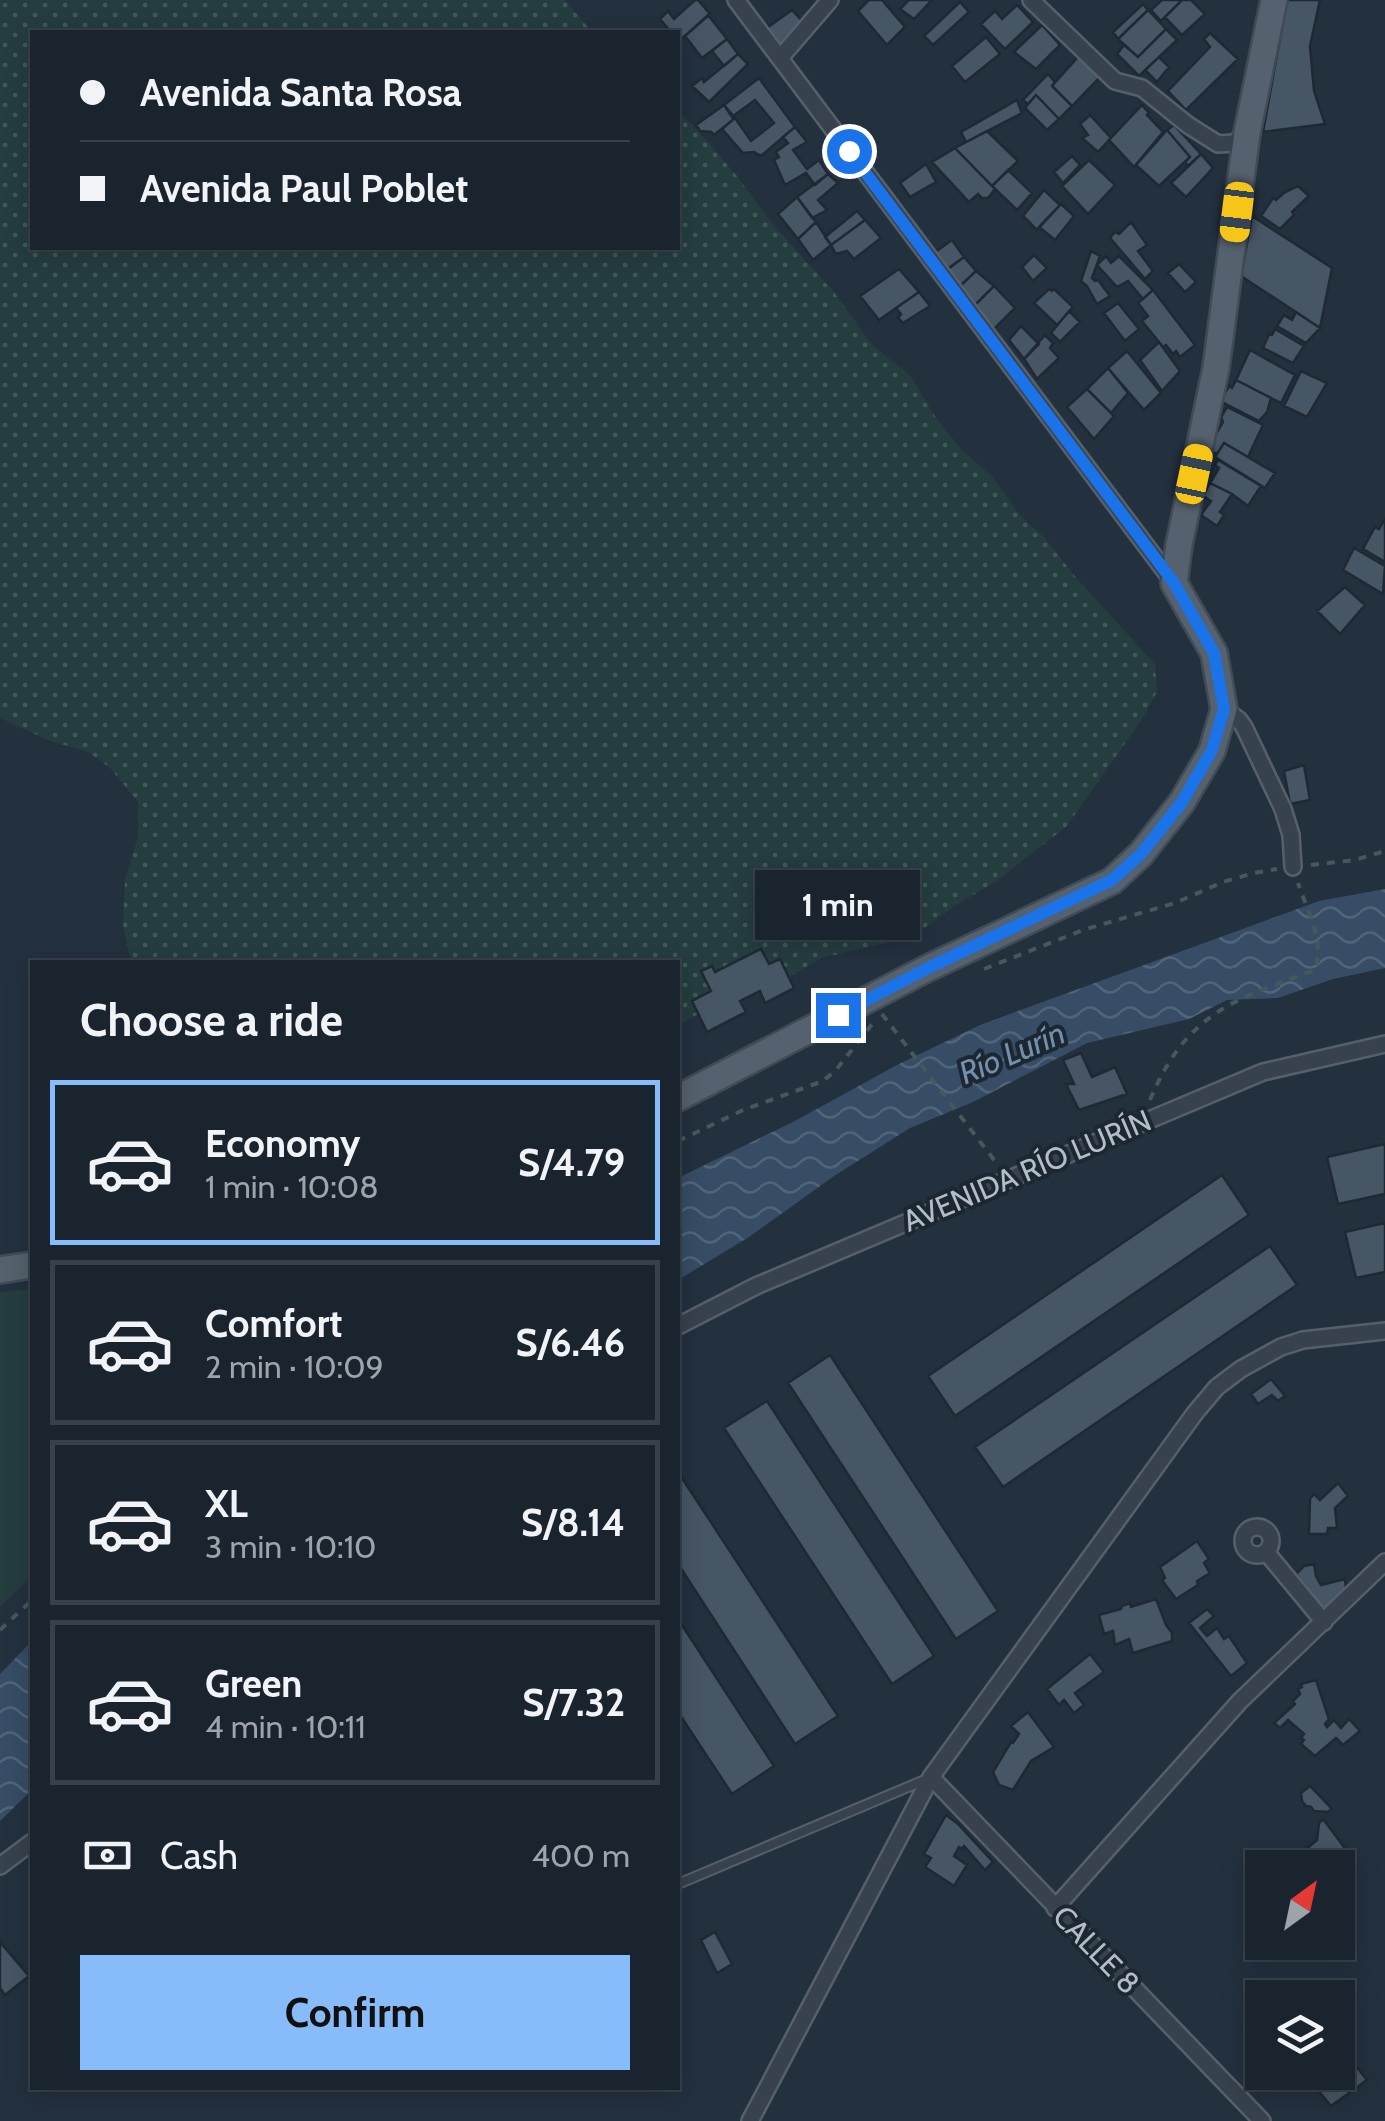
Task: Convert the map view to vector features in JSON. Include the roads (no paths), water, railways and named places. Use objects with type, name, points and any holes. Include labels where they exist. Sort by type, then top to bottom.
[{"type":"main road","points":[[680,1097],[926,969],[1112,880],[1141,854],[1182,802],[1212,750],[1224,709],[1214,653],[1174,583],[1178,544],[1216,368],[1247,134],[1274,0]]},
{"type":"main road","points":[[0,1270],[30,1265]]},
{"type":"street","points":[[736,0],[1174,583]]},
{"type":"street","points":[[780,58],[830,0]]},
{"type":"street","points":[[1031,0],[1115,81],[1142,88],[1218,144],[1234,144],[1247,134]]},
{"type":"street","points":[[1224,709],[1240,720],[1282,809],[1291,835],[1292,867]]},
{"type":"street","name":"AVENIDA RÍO LURÍN","points":[[680,1325],[756,1286],[1263,1072],[1385,1044]]},
{"type":"street","points":[[750,2121],[931,1777],[1195,1413],[1216,1387],[1281,1347],[1303,1340],[1385,1330]]},
{"type":"street","points":[[1266,1552],[1324,1622]]},
{"type":"street","points":[[1056,1908],[1240,1701],[1385,1562]]},
{"type":"street","name":"CALLE 8","points":[[931,1777],[1262,2121]]},
{"type":"street","points":[[0,1866],[30,1844]]},
{"type":"lane","points":[[680,1883],[931,1777]]},
{"type":"water","name":"Río Lurín","points":[[1385,889],[1385,968],[1333,979],[1278,998],[1227,1000],[1189,1019],[1087,1043],[973,1102],[910,1128],[680,1279],[680,1177],[980,1025],[1319,901]]},
{"type":"water","points":[[30,1643],[30,1792],[0,1821],[0,1674]]}]
